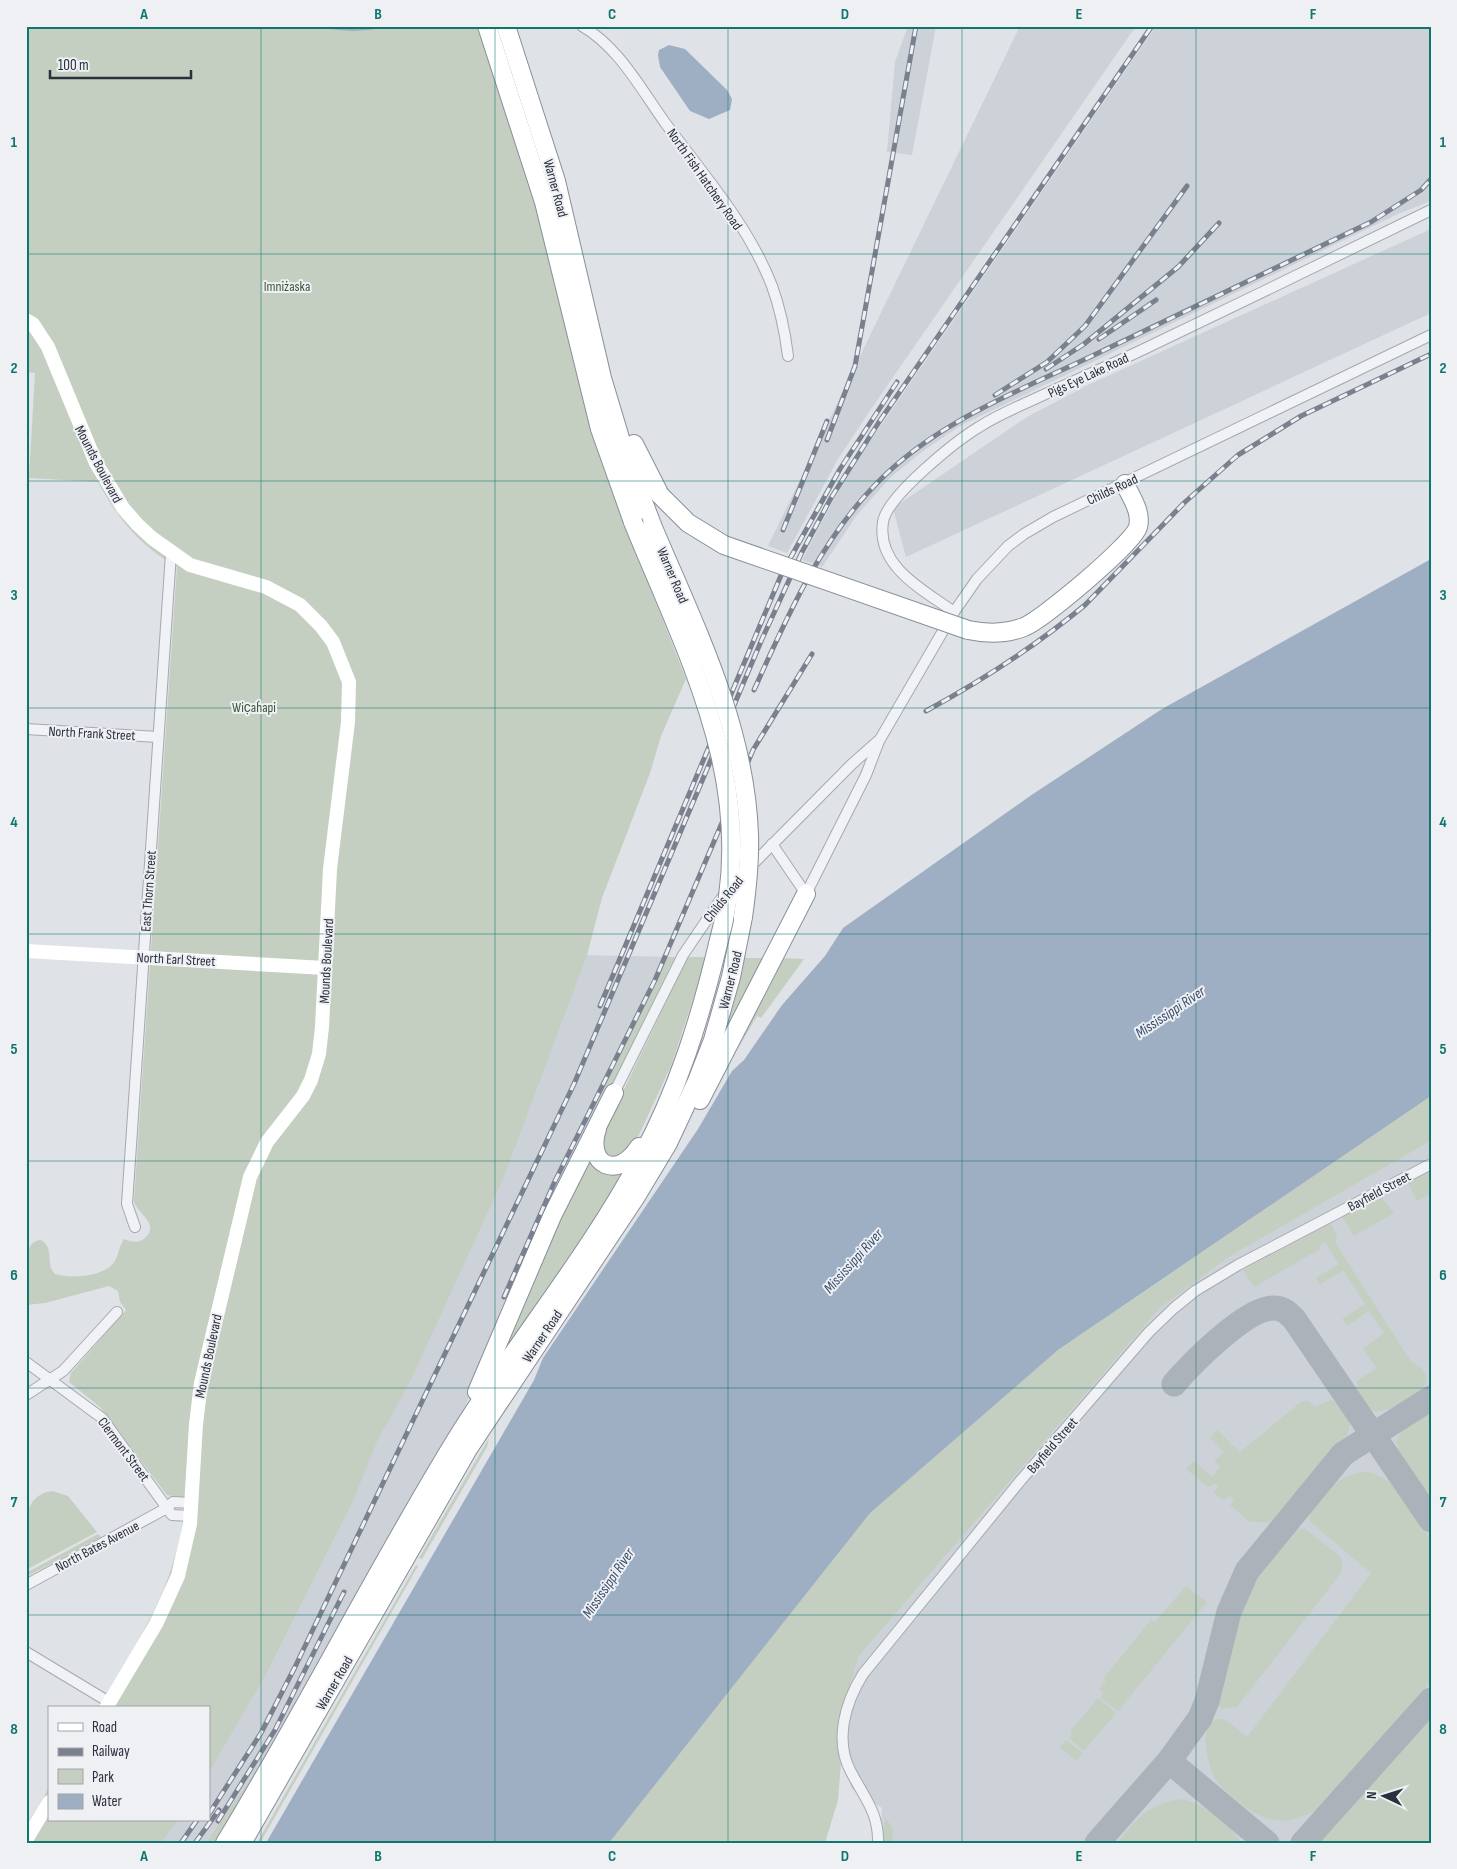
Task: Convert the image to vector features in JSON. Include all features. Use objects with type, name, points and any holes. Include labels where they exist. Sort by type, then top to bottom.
[{"type":"highway","name":"Warner Road","points":[[242,1843],[468,1448],[635,1198],[679,1122],[706,1060],[731,977],[744,917],[749,834],[745,788],[737,741],[717,680],[652,525],[623,448],[602,378],[556,182],[506,26]]},
{"type":"highway","name":"Warner Road","points":[[225,1843],[444,1461],[619,1198],[650,1141],[677,1082],[700,1015],[726,907],[731,852],[729,802],[720,747],[699,684],[608,456],[595,412],[544,202],[488,29]]},
{"type":"highway","points":[[602,378],[645,470],[660,495],[688,523],[724,545],[968,630],[996,633],[1024,627],[1050,610],[1127,543],[1137,529],[1139,522],[1138,514],[1125,484]]},
{"type":"highway","points":[[635,1198],[702,1096],[806,894]]},
{"type":"highway","points":[[614,1093],[598,1128],[594,1142],[596,1153],[601,1161],[615,1167],[625,1164],[633,1156],[677,1082]]},
{"type":"highway","points":[[444,1461],[491,1362],[552,1216],[614,1093]]},
{"type":"street","points":[[488,29],[506,26]]},
{"type":"street","name":"North Fish Hatchery Road","points":[[582,26],[597,35],[619,60],[714,189],[749,242],[772,285],[782,322],[788,356]]},
{"type":"street","name":"Pigs Eye Lake Road","points":[[954,612],[910,580],[893,564],[885,549],[883,524],[892,503],[962,439],[1000,415],[1151,345],[1431,210]]},
{"type":"street","name":"Mounds Boulevard","points":[[26,320],[33,324],[48,347],[81,432],[109,487],[137,524],[171,553],[203,570],[266,587],[300,605],[321,626],[333,642],[342,660],[349,682],[348,722],[330,869],[321,1040],[314,1073],[300,1101],[263,1147],[248,1184],[201,1383],[196,1419],[191,1510],[181,1565],[166,1605],[108,1705]]},
{"type":"street","name":"Childs Road","points":[[806,894],[866,775],[879,741],[954,612],[993,561],[1024,534],[1053,517],[1125,484],[1431,335]]},
{"type":"street","name":"East Thorn Street","points":[[135,1227],[128,1204],[171,553]]},
{"type":"street","name":"North Frank Street","points":[[26,729],[158,738]]},
{"type":"street","name":"Childs Road","points":[[614,1093],[689,945],[726,892],[852,764],[879,741]]},
{"type":"street","points":[[772,844],[806,894]]},
{"type":"street","name":"North Earl Street","points":[[26,950],[325,968]]},
{"type":"street","name":"Bayfield Street","points":[[878,1843],[875,1814],[851,1772],[842,1748],[848,1707],[854,1688],[868,1667],[1028,1473],[1150,1332],[1174,1308],[1195,1291],[1238,1265],[1431,1164]]},
{"type":"street","points":[[26,1395],[64,1370],[117,1312]]},
{"type":"street","name":"Clermont Street","points":[[26,1362],[102,1418],[168,1508]]},
{"type":"street","points":[[168,1508],[172,1515],[191,1510]]},
{"type":"street","name":"North Bates Avenue","points":[[26,1585],[168,1508]]},
{"type":"street","points":[[26,1652],[108,1705]]},
{"type":"street","points":[[26,1840],[48,1804]]},
{"type":"shaded area","points":[[908,26],[936,26],[912,155],[887,152],[895,62]]},
{"type":"shaded area","points":[[1020,26],[1136,26],[871,409],[838,459],[787,553],[768,546]]},
{"type":"shaded area","points":[[1156,26],[1431,26],[1431,201],[1398,214],[960,426],[923,451],[890,478],[857,515],[822,567],[802,560],[838,491],[862,453]]},
{"type":"shaded area","points":[[1431,229],[1431,313],[906,557],[893,508],[1027,417],[1088,385]]},
{"type":"shaded area","points":[[580,955],[675,957],[550,1210],[460,1418],[270,1750],[209,1843],[155,1843],[171,1822],[210,1822],[210,1764]]},
{"type":"shaded area","points":[[1431,1141],[1431,1843],[880,1843],[882,1808],[852,1789],[841,1760],[846,1699],[859,1656],[1159,1309],[1229,1257]]},
{"type":"green space","name":"Imniżaska","points":[[26,26],[482,26],[539,204],[627,528],[686,679],[661,736],[650,773],[602,898],[587,955],[503,1179],[409,1384],[378,1439],[353,1501],[265,1676],[210,1770],[210,1706],[99,1706],[141,1635],[165,1586],[181,1533],[185,1503],[185,1498],[167,1495],[100,1407],[69,1382],[71,1373],[126,1310],[120,1302],[118,1291],[109,1286],[45,1303],[26,1305],[25,1277],[25,1266],[29,1248],[34,1242],[41,1240],[48,1247],[52,1270],[55,1274],[78,1276],[104,1270],[115,1261],[124,1239],[138,1242],[150,1232],[149,1222],[135,1205],[134,1200],[177,567],[141,541],[122,520],[98,482],[29,478],[35,373],[26,372]]},
{"type":"green space","points":[[668,957],[675,957],[555,1199],[546,1209]]},
{"type":"green space","points":[[688,957],[707,957],[671,1066],[631,1152],[622,1160],[604,1155],[601,1137]]},
{"type":"green space","points":[[743,958],[768,958],[716,1054]]},
{"type":"green space","points":[[781,958],[804,959],[761,1018],[757,1016],[737,1050]]},
{"type":"green space","points":[[1431,1096],[1431,1141],[1229,1257],[1159,1309],[859,1656],[846,1699],[838,1800],[825,1843],[609,1843],[869,1513],[1058,1350]]},
{"type":"green space","points":[[588,1152],[620,1175],[604,1208],[499,1364],[504,1343]]},
{"type":"green space","points":[[1431,1170],[1431,1194],[1417,1201],[1408,1183]]},
{"type":"green space","points":[[1381,1197],[1394,1213],[1354,1236],[1342,1217]]},
{"type":"green space","points":[[1331,1223],[1337,1236],[1335,1242],[1408,1357],[1425,1373],[1425,1383],[1415,1395],[1388,1409],[1374,1411],[1365,1405],[1356,1389],[1358,1380],[1377,1368],[1363,1349],[1384,1333],[1369,1311],[1347,1326],[1342,1319],[1365,1304],[1343,1270],[1320,1285],[1316,1278],[1339,1264],[1325,1242],[1319,1246],[1320,1249],[1254,1287],[1243,1270]]},
{"type":"green space","points":[[1331,1400],[1336,1402],[1349,1420],[1350,1425],[1347,1435],[1326,1455],[1277,1517],[1268,1522],[1250,1522],[1230,1505],[1234,1499],[1230,1496],[1223,1500],[1214,1493],[1218,1485],[1215,1483],[1208,1487],[1186,1469],[1194,1461],[1212,1477],[1220,1467],[1214,1461],[1224,1452],[1210,1438],[1217,1430],[1240,1452],[1302,1401],[1308,1401],[1315,1407]]},
{"type":"green space","points":[[1431,1410],[1431,1501],[1401,1457],[1396,1442],[1402,1429]]},
{"type":"green space","points":[[489,1438],[487,1447],[422,1559],[419,1558]]},
{"type":"green space","points":[[1363,1472],[1373,1473],[1392,1483],[1431,1540],[1431,1681],[1317,1810],[1290,1820],[1273,1820],[1259,1815],[1243,1805],[1217,1782],[1210,1767],[1206,1746],[1208,1728],[1212,1722],[1223,1719],[1247,1737],[1371,1573],[1310,1522],[1309,1513],[1326,1492],[1338,1481]]},
{"type":"green space","points":[[52,1491],[68,1496],[97,1532],[26,1570],[25,1534],[28,1511],[33,1502],[41,1495]]},
{"type":"green space","points":[[1304,1528],[1340,1556],[1343,1566],[1341,1573],[1237,1707],[1222,1709],[1218,1706],[1237,1622],[1248,1593],[1262,1569],[1295,1530]]},
{"type":"green space","points":[[98,1534],[101,1537],[26,1577],[26,1573]]},
{"type":"green space","points":[[416,1565],[418,1566],[260,1843],[257,1843]]},
{"type":"green space","points":[[1186,1586],[1207,1602],[1118,1711],[1100,1697],[1104,1693],[1099,1689],[1106,1681],[1103,1679],[1151,1620],[1155,1622]]},
{"type":"green space","points":[[1098,1698],[1116,1713],[1084,1751],[1069,1738],[1072,1734],[1070,1732]]},
{"type":"green space","points":[[294,1707],[217,1843],[206,1843],[251,1778]]},
{"type":"green space","points":[[1431,1714],[1431,1843],[1316,1843]]},
{"type":"green space","points":[[1066,1740],[1083,1753],[1076,1761],[1060,1747]]},
{"type":"green space","points":[[48,1790],[48,1822],[177,1822],[161,1843],[26,1843],[26,1826]]},
{"type":"green space","points":[[1181,1799],[1207,1809],[1230,1828],[1241,1843],[1117,1843],[1137,1820],[1151,1809]]},
{"type":"green space","points":[[885,1817],[893,1829],[892,1843],[883,1843]]},
{"type":"water","points":[[317,26],[387,26],[352,31],[334,30]]},
{"type":"water","points":[[669,45],[685,49],[727,90],[732,99],[730,110],[709,119],[690,111],[660,67],[659,50]]},
{"type":"water","name":"Mississippi River","points":[[1431,559],[1431,1096],[1058,1350],[870,1513],[609,1843],[266,1843],[534,1380],[543,1358],[698,1129],[732,1071],[744,1060],[782,1005],[825,956],[843,928],[1030,796],[1162,709]]},
{"type":"taxiway","points":[[1174,1384],[1206,1350],[1235,1326],[1263,1310],[1274,1308],[1283,1310],[1294,1319],[1431,1520]]},
{"type":"taxiway","points":[[1097,1843],[1169,1761],[1200,1718],[1207,1701],[1229,1612],[1247,1571],[1343,1454],[1431,1398]]},
{"type":"taxiway","points":[[1303,1843],[1431,1700]]},
{"type":"taxiway","points":[[1169,1761],[1267,1843]]},
{"type":"railway","points":[[827,440],[855,366],[916,26]]},
{"type":"railway","points":[[210,1812],[261,1733],[295,1667],[574,1084],[762,639],[802,552],[831,498],[879,422],[1152,26]]},
{"type":"railway","points":[[754,690],[806,581],[838,530],[877,483],[900,461],[925,442],[1008,395],[1371,222],[1421,190],[1431,179]]},
{"type":"railway","points":[[995,395],[1047,362],[1085,326],[1187,186]]},
{"type":"railway","points":[[1046,369],[1084,344],[1178,267],[1219,223]]},
{"type":"railway","points":[[1099,339],[1156,300]]},
{"type":"railway","points":[[926,711],[1008,662],[1085,605],[1185,502],[1238,455],[1301,416],[1431,354]]},
{"type":"railway","points":[[600,1006],[782,573],[840,469],[897,382]]},
{"type":"railway","points":[[783,530],[827,421]]},
{"type":"railway","points":[[504,1297],[555,1181],[655,980],[753,750],[812,654]]},
{"type":"railway","points":[[218,1821],[275,1730],[344,1592]]},
{"type":"railway","points":[[195,1843],[219,1810]]},
{"type":"railway","points":[[181,1843],[196,1822]]},
{"type":"park label","name":"Wic̣aḣapi","points":[[254,707]]}]
